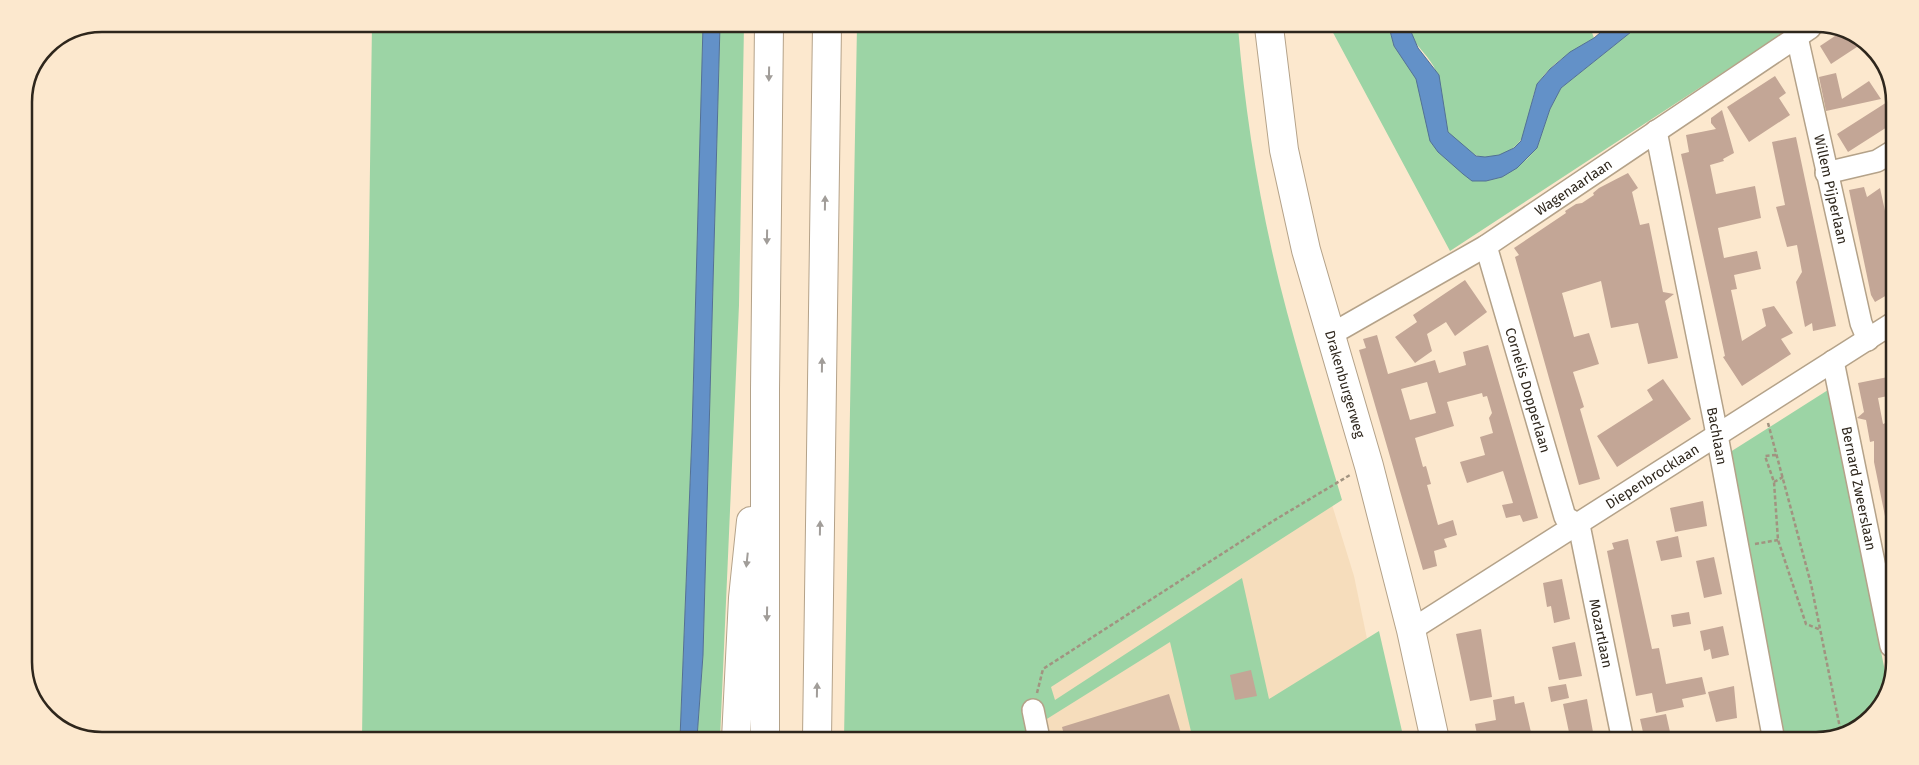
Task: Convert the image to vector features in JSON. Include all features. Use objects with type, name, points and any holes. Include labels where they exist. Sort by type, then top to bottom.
[{"type":"main road","points":[[765,732],[765,390],[769,33]]},
{"type":"main road","points":[[817,732],[827,33]]},
{"type":"main road","name":"Drakenburgerweg","points":[[1270,33],[1284,150],[1306,250],[1369,466],[1411,630],[1433,732]]},
{"type":"main road","points":[[736,732],[743,598],[765,390]]},
{"type":"street","name":"Wagenaarlaan","points":[[1330,335],[1486,246],[1802,33]]},
{"type":"street","name":"Willem Pijperlaan","points":[[1803,33],[1826,173],[1861,323],[1868,340]]},
{"type":"street","name":"Bachlaan","points":[[1656,131],[1772,732]]},
{"type":"street","points":[[1826,173],[1877,161],[1886,156]]},
{"type":"street","name":"Cornelis Dopperlaan","points":[[1486,246],[1565,517],[1579,525]]},
{"type":"street","name":"Diepenbrocklaan","points":[[1411,630],[1886,328]]},
{"type":"street","name":"Bernard Zweerslaan","points":[[1833,361],[1886,621]]},
{"type":"street","name":"Mozartlaan","points":[[1579,525],[1621,732]]},
{"type":"street","points":[[1032,710],[1037,732]]},
{"type":"path","points":[[1765,405],[1812,584],[1840,728]]},
{"type":"path","points":[[1777,455],[1765,456],[1774,482],[1778,540],[1806,624],[1821,630]]},
{"type":"path","points":[[1032,710],[1043,670],[1273,520],[1369,466]]},
{"type":"path","points":[[1774,482],[1783,477]]},
{"type":"path","points":[[1754,544],[1778,540]]},
{"type":"shaded area","points":[[1325,482],[1354,576],[1386,732],[926,732]]},
{"type":"green space","points":[[372,33],[703,33],[692,434],[680,732],[362,732]]},
{"type":"green space","points":[[720,33],[744,33],[739,305],[720,732],[697,732],[703,655]]},
{"type":"green space","points":[[857,33],[1239,33],[1254,156],[1272,253],[1294,339],[1342,500],[1051,687],[1055,700],[1242,578],[1269,699],[1379,631],[1402,732],[1191,732],[1170,642],[1026,732],[844,732]]},
{"type":"green space","points":[[1333,33],[1391,33],[1394,46],[1416,78],[1419,88],[1472,181],[1486,181],[1502,177],[1527,159],[1537,148],[1550,109],[1561,88],[1630,33],[1783,33],[1450,251]]},
{"type":"green space","points":[[1411,33],[1592,33],[1594,38],[1563,58],[1543,76],[1533,95],[1525,132],[1518,144],[1499,156],[1485,157],[1470,152],[1448,132],[1437,75],[1431,62]]},
{"type":"green space","points":[[1828,390],[1885,672],[1883,685],[1872,705],[1859,718],[1839,729],[1816,732],[1783,732],[1727,454]]},
{"type":"water","points":[[703,33],[720,33],[703,655],[697,732],[680,732],[692,434]]},
{"type":"water","points":[[1391,33],[1412,33],[1418,48],[1439,75],[1448,132],[1476,156],[1485,157],[1499,155],[1514,148],[1521,141],[1537,84],[1550,69],[1570,52],[1600,33],[1630,33],[1561,88],[1550,109],[1537,148],[1517,168],[1502,177],[1486,181],[1472,181],[1438,152],[1430,141],[1416,79],[1394,46]]},
{"type":"building","points":[[1836,35],[1858,46],[1831,64],[1820,46]]},
{"type":"building","points":[[1836,73],[1842,99],[1869,81],[1881,99],[1826,111],[1819,77]]},
{"type":"building","points":[[1775,76],[1786,93],[1779,98],[1790,115],[1749,142],[1727,107]]},
{"type":"building","points":[[1886,103],[1886,128],[1848,152],[1837,134]]},
{"type":"building","points":[[1722,110],[1734,153],[1723,159],[1724,161],[1710,165],[1716,194],[1755,186],[1761,218],[1718,228],[1724,258],[1757,251],[1761,269],[1734,275],[1737,289],[1731,290],[1742,341],[1766,326],[1762,309],[1774,306],[1793,333],[1781,339],[1791,354],[1742,386],[1723,357],[1725,356],[1681,154],[1689,152],[1686,135],[1716,129],[1711,123],[1711,118]]},
{"type":"building","points":[[1796,137],[1836,326],[1813,331],[1812,323],[1805,327],[1796,282],[1802,272],[1797,245],[1787,247],[1776,207],[1785,205],[1772,142]]},
{"type":"building","points":[[1628,173],[1638,188],[1632,192],[1640,225],[1649,223],[1663,292],[1674,294],[1665,301],[1678,358],[1648,364],[1638,323],[1611,328],[1601,281],[1562,293],[1574,337],[1589,333],[1599,364],[1573,372],[1584,407],[1580,409],[1600,479],[1579,485],[1515,257],[1519,255],[1514,248],[1566,213],[1565,211],[1594,195],[1593,193],[1599,188]]},
{"type":"building","points":[[1864,187],[1867,197],[1880,188],[1886,215],[1886,296],[1875,302],[1871,295],[1849,190]]},
{"type":"building","points":[[1465,280],[1487,312],[1455,336],[1446,322],[1427,334],[1432,351],[1415,363],[1395,337],[1417,322],[1413,315]]},
{"type":"building","points":[[1377,335],[1388,374],[1435,360],[1439,373],[1466,365],[1463,352],[1488,345],[1538,518],[1523,522],[1520,515],[1506,518],[1502,505],[1513,503],[1503,471],[1467,483],[1460,462],[1485,455],[1480,437],[1493,433],[1489,418],[1492,413],[1487,396],[1483,397],[1482,393],[1447,402],[1454,426],[1415,438],[1423,467],[1426,466],[1431,484],[1427,485],[1438,525],[1453,520],[1457,535],[1444,539],[1447,547],[1434,551],[1437,566],[1423,570],[1359,350],[1366,348],[1363,339]],"holes":[[[1427,382],[1436,413],[1410,420],[1401,389]]]},
{"type":"building","points":[[1886,377],[1886,396],[1878,398],[1883,424],[1886,423],[1886,521],[1874,462],[1874,441],[1870,442],[1866,420],[1857,418],[1864,412],[1858,383]]},
{"type":"building","points":[[1663,379],[1691,419],[1617,467],[1597,436],[1653,400],[1647,390]]},
{"type":"building","points":[[1703,501],[1707,526],[1675,532],[1670,508]]},
{"type":"building","points":[[1678,536],[1682,557],[1661,561],[1656,541]]},
{"type":"building","points":[[1628,539],[1652,649],[1659,648],[1666,684],[1702,677],[1706,694],[1682,699],[1684,707],[1656,713],[1652,693],[1636,696],[1607,551],[1614,549],[1612,543]]},
{"type":"building","points":[[1714,557],[1722,594],[1704,598],[1696,561]]},
{"type":"building","points":[[1562,579],[1570,619],[1554,623],[1551,606],[1547,607],[1543,583]]},
{"type":"building","points":[[1689,612],[1691,624],[1673,627],[1671,615]]},
{"type":"building","points":[[1723,626],[1729,655],[1712,659],[1710,649],[1704,651],[1700,631]]},
{"type":"building","points":[[1481,629],[1492,697],[1470,701],[1456,634]]},
{"type":"building","points":[[1575,642],[1582,676],[1559,680],[1552,647]]},
{"type":"building","points":[[1251,670],[1257,696],[1235,700],[1230,675]]},
{"type":"building","points":[[1566,684],[1569,698],[1551,702],[1548,687]]},
{"type":"building","points":[[1734,686],[1737,718],[1716,722],[1708,692]]},
{"type":"building","points":[[1169,694],[1181,732],[1063,732],[1062,727]]},
{"type":"building","points":[[1514,696],[1515,704],[1524,702],[1531,732],[1476,732],[1475,724],[1496,720],[1493,700]]},
{"type":"building","points":[[1587,699],[1593,732],[1569,732],[1563,704]]},
{"type":"building","points":[[1666,714],[1670,732],[1643,732],[1640,719]]}]
